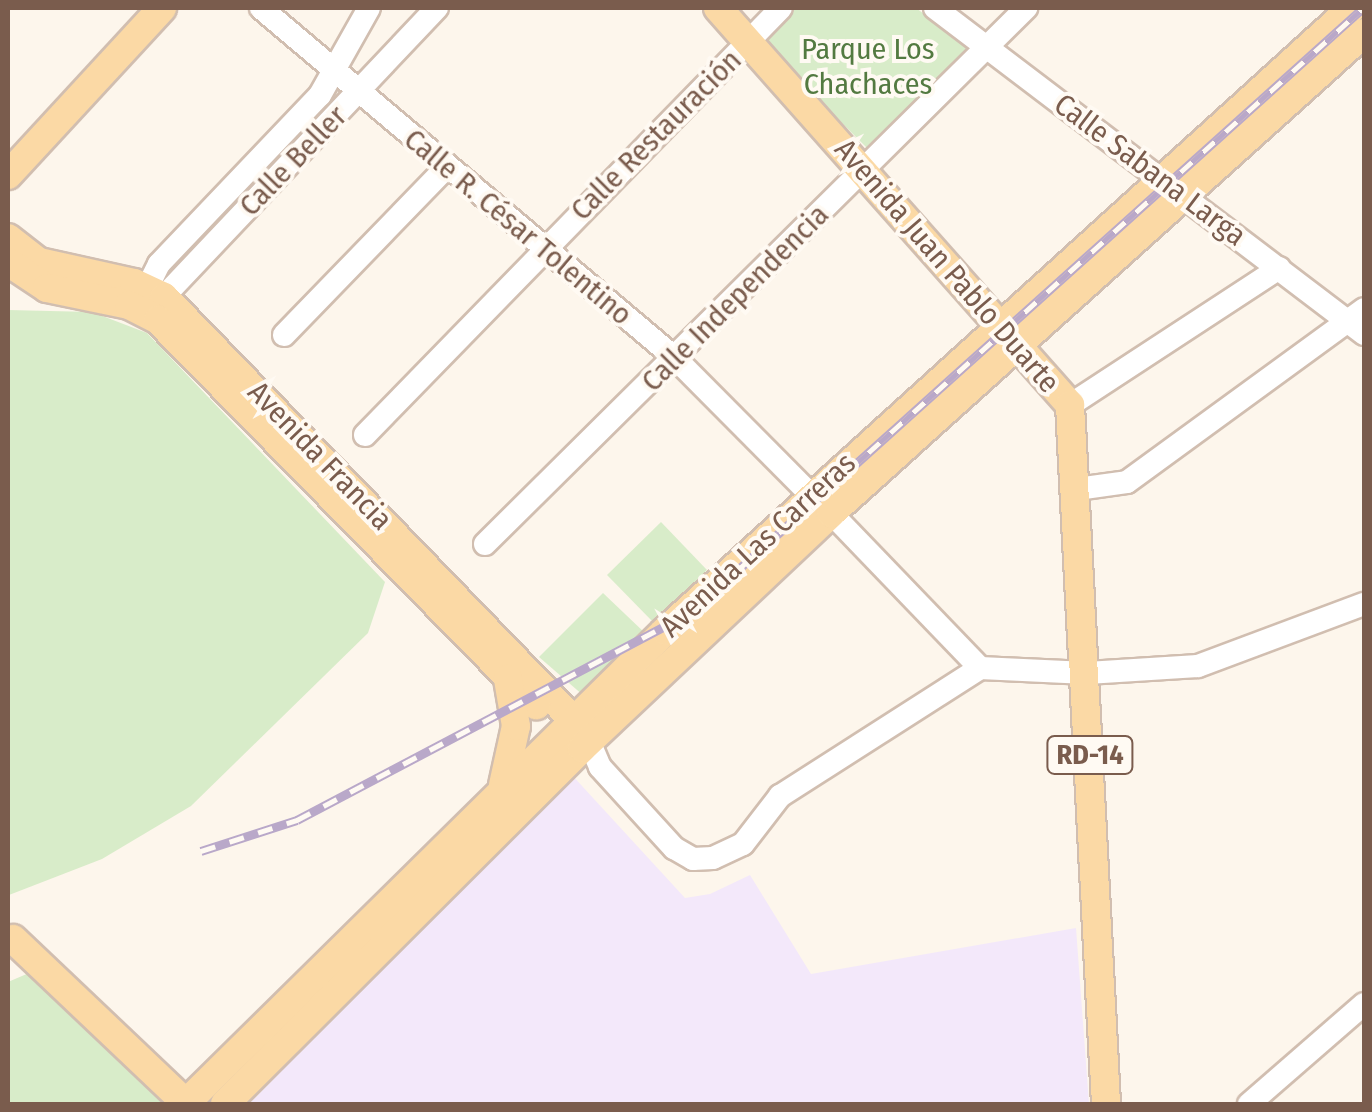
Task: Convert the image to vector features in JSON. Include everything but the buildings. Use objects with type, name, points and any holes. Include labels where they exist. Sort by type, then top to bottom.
[{"type":"main road","points":[[8,175],[162,8]]},
{"type":"main road","name":"Avenida Juan Pablo Duarte","points":[[718,8],[1070,405],[1106,1104]]},
{"type":"main road","name":"Avenida Las Carreras","points":[[225,1104],[577,734],[1007,333],[1173,185],[1352,8]]},
{"type":"main road","name":"Avenida Las Carreras","points":[[1173,185],[1364,33]]},
{"type":"main road","points":[[8,238],[39,262],[149,301]]},
{"type":"main road","points":[[8,262],[48,288]]},
{"type":"main road","points":[[8,290],[48,288],[149,301]]},
{"type":"main road","name":"Avenida Francia","points":[[149,301],[508,679],[577,734]]},
{"type":"main road","name":"Avenida Francia","points":[[149,301],[577,734]]},
{"type":"main road","points":[[502,788],[515,742],[508,679]]},
{"type":"main road","name":"Avenida Las Carreras","points":[[187,1104],[502,788],[577,734]]},
{"type":"main road","points":[[13,938],[187,1104]]},
{"type":"street","name":"Calle R. César Tolentino","points":[[261,8],[674,358],[980,668]]},
{"type":"street","points":[[149,301],[335,72],[369,8]]},
{"type":"street","name":"Calle Beller","points":[[149,301],[437,8]]},
{"type":"street","name":"Calle Restauración","points":[[365,435],[541,249],[781,8]]},
{"type":"street","name":"Calle Sabana Larga","points":[[936,8],[1279,268],[1360,322]]},
{"type":"street","name":"Calle Independencia","points":[[485,544],[1026,8]]},
{"type":"street","points":[[284,335],[447,168]]},
{"type":"street","points":[[1070,405],[1279,268]]},
{"type":"street","points":[[1077,489],[1127,482],[1360,322]]},
{"type":"street","points":[[577,734],[600,767],[674,848],[692,859],[713,858],[742,844],[780,796],[980,668],[1086,673],[1198,666],[1364,604]]},
{"type":"street","points":[[1249,1104],[1364,1004]]},
{"type":"shaded area","points":[[571,774],[685,898],[710,894],[750,875],[811,974],[1076,928],[1089,1104],[249,1104]]},
{"type":"green space","name":"Parque Los Chachaces","points":[[796,8],[916,8],[971,49],[867,148],[763,44]]},
{"type":"green space","points":[[8,310],[92,312],[147,333],[385,582],[368,633],[191,806],[102,859],[9,895]]},
{"type":"green space","points":[[661,522],[707,570],[653,622],[607,575]]},
{"type":"green space","points":[[603,593],[646,634],[584,696],[539,657]]},
{"type":"green space","points":[[29,973],[163,1101],[8,1104],[8,982]]},
{"type":"railway","points":[[201,851],[297,820],[690,613],[1363,8]]}]
